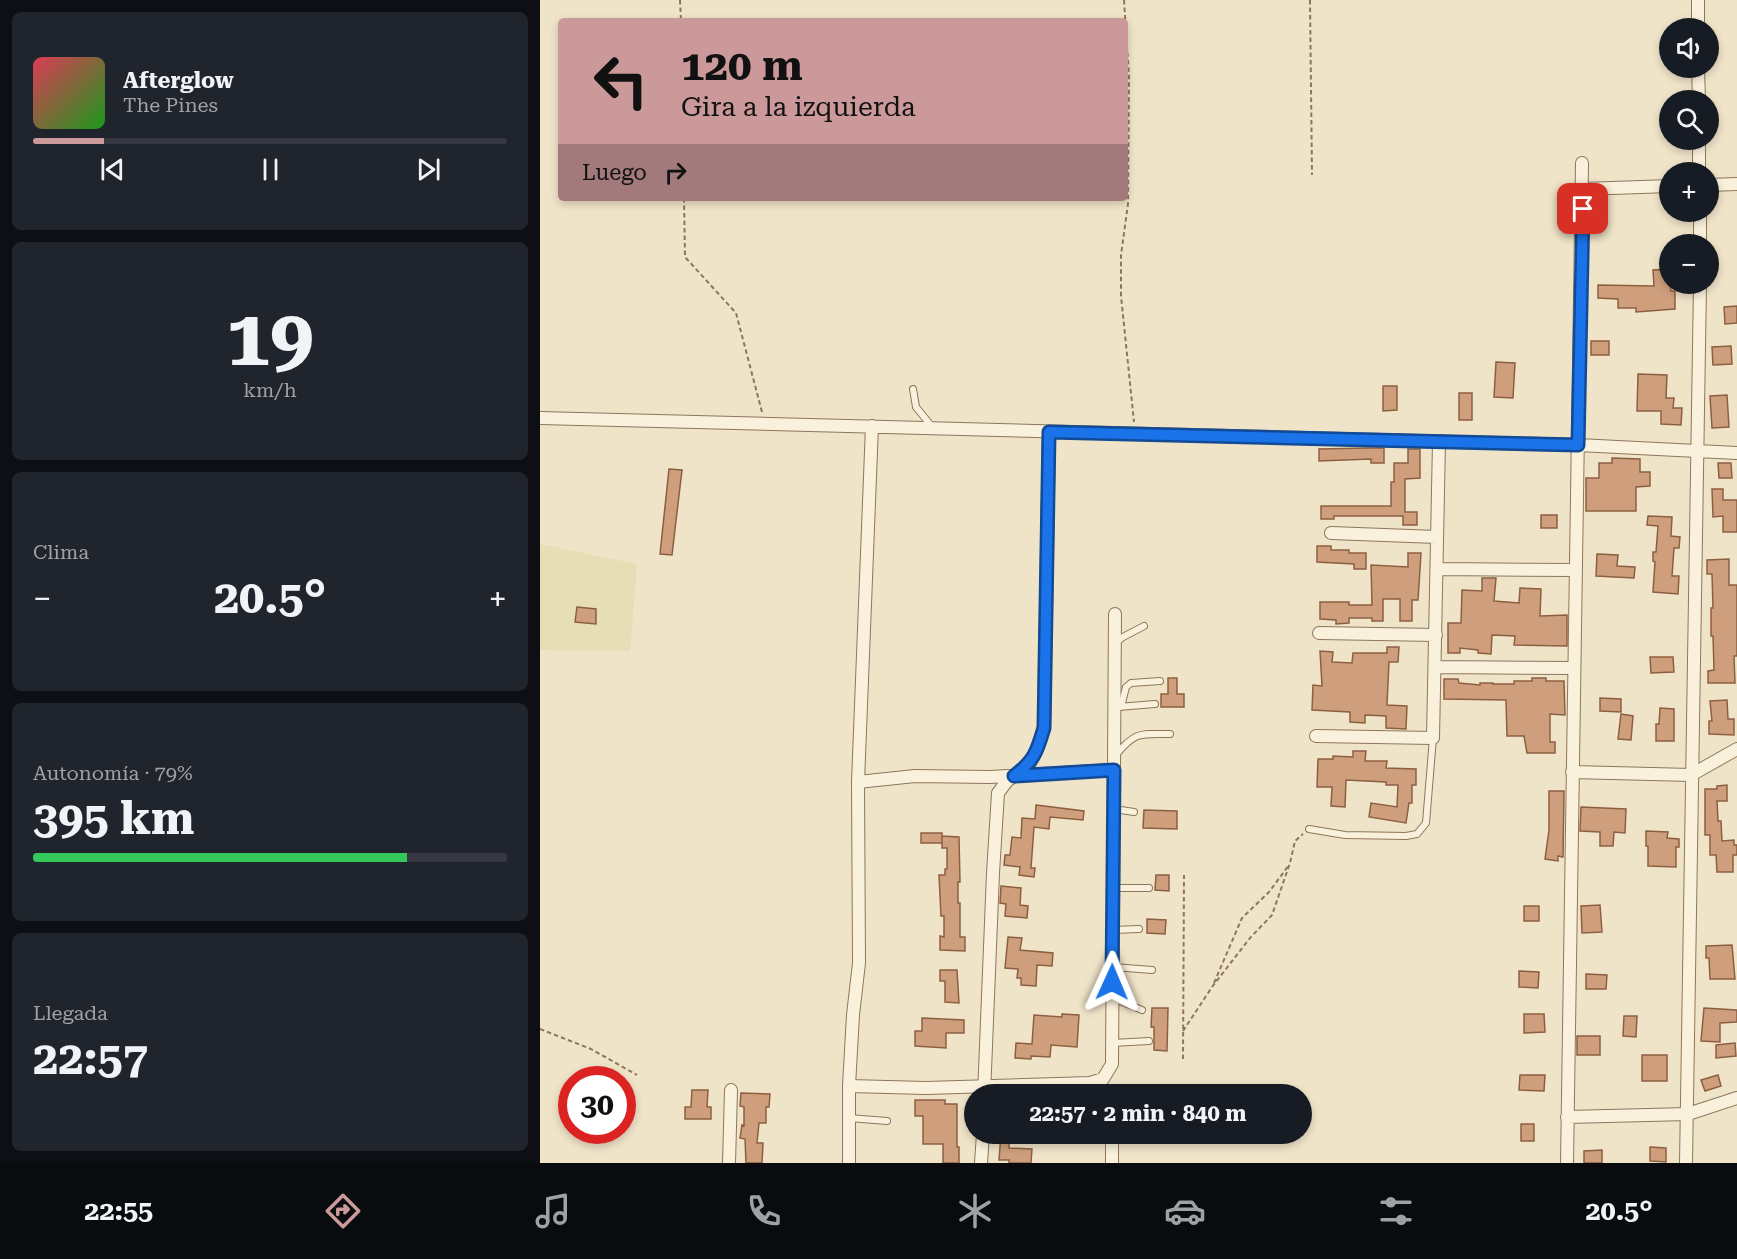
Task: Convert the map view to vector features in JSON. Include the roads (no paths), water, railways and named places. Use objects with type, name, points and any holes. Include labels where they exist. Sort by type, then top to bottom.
[{"type":"street","points":[[1698,0],[1698,18]]},
{"type":"street","points":[[1567,1163],[1582,163]]},
{"type":"street","points":[[1719,185],[1737,184]]},
{"type":"street","points":[[1583,189],[1659,186]]},
{"type":"street","points":[[1686,1163],[1700,294]]},
{"type":"street","points":[[540,418],[1578,445],[1737,453]]},
{"type":"street","points":[[849,1163],[849,1086],[859,963],[858,782],[872,426]]},
{"type":"street","points":[[984,1084],[998,793],[1008,781],[1029,765],[1044,728],[1049,432]]},
{"type":"street","points":[[1316,736],[1433,738],[1439,442]]},
{"type":"street","points":[[1331,533],[1437,537]]},
{"type":"street","points":[[1437,568],[1576,570]]},
{"type":"street","points":[[1075,1084],[1103,1079],[1112,1064],[1113,809],[1118,707],[1114,644],[1115,614]]},
{"type":"street","points":[[1319,633],[1436,635]]},
{"type":"street","points":[[1435,667],[1574,668]]},
{"type":"street","points":[[1572,772],[1692,775],[1737,749]]},
{"type":"street","points":[[858,782],[915,776],[1014,776],[1114,764]]},
{"type":"street","points":[[849,1086],[964,1089]]},
{"type":"street","points":[[729,1163],[731,1090]]},
{"type":"street","points":[[1567,1117],[1688,1114],[1737,1098]]},
{"type":"street","points":[[981,1163],[982,1144]]},
{"type":"street","points":[[1112,1144],[1112,1163]]},
{"type":"lane","points":[[914,389],[916,407],[934,428]]},
{"type":"lane","points":[[1114,644],[1144,626]]},
{"type":"lane","points":[[1155,704],[1118,707],[1126,687],[1131,683],[1160,681]]},
{"type":"lane","points":[[1114,764],[1127,741],[1139,734],[1170,734]]},
{"type":"lane","points":[[1309,829],[1345,835],[1406,836],[1417,834],[1426,823],[1433,738]]},
{"type":"lane","points":[[1113,809],[1134,812]]},
{"type":"lane","points":[[1113,888],[1149,888]]},
{"type":"lane","points":[[1113,930],[1139,929]]},
{"type":"lane","points":[[1112,967],[1152,970]]},
{"type":"lane","points":[[1112,998],[1142,1010]]},
{"type":"lane","points":[[1112,1043],[1149,1041]]},
{"type":"lane","points":[[849,1118],[887,1121]]}]
